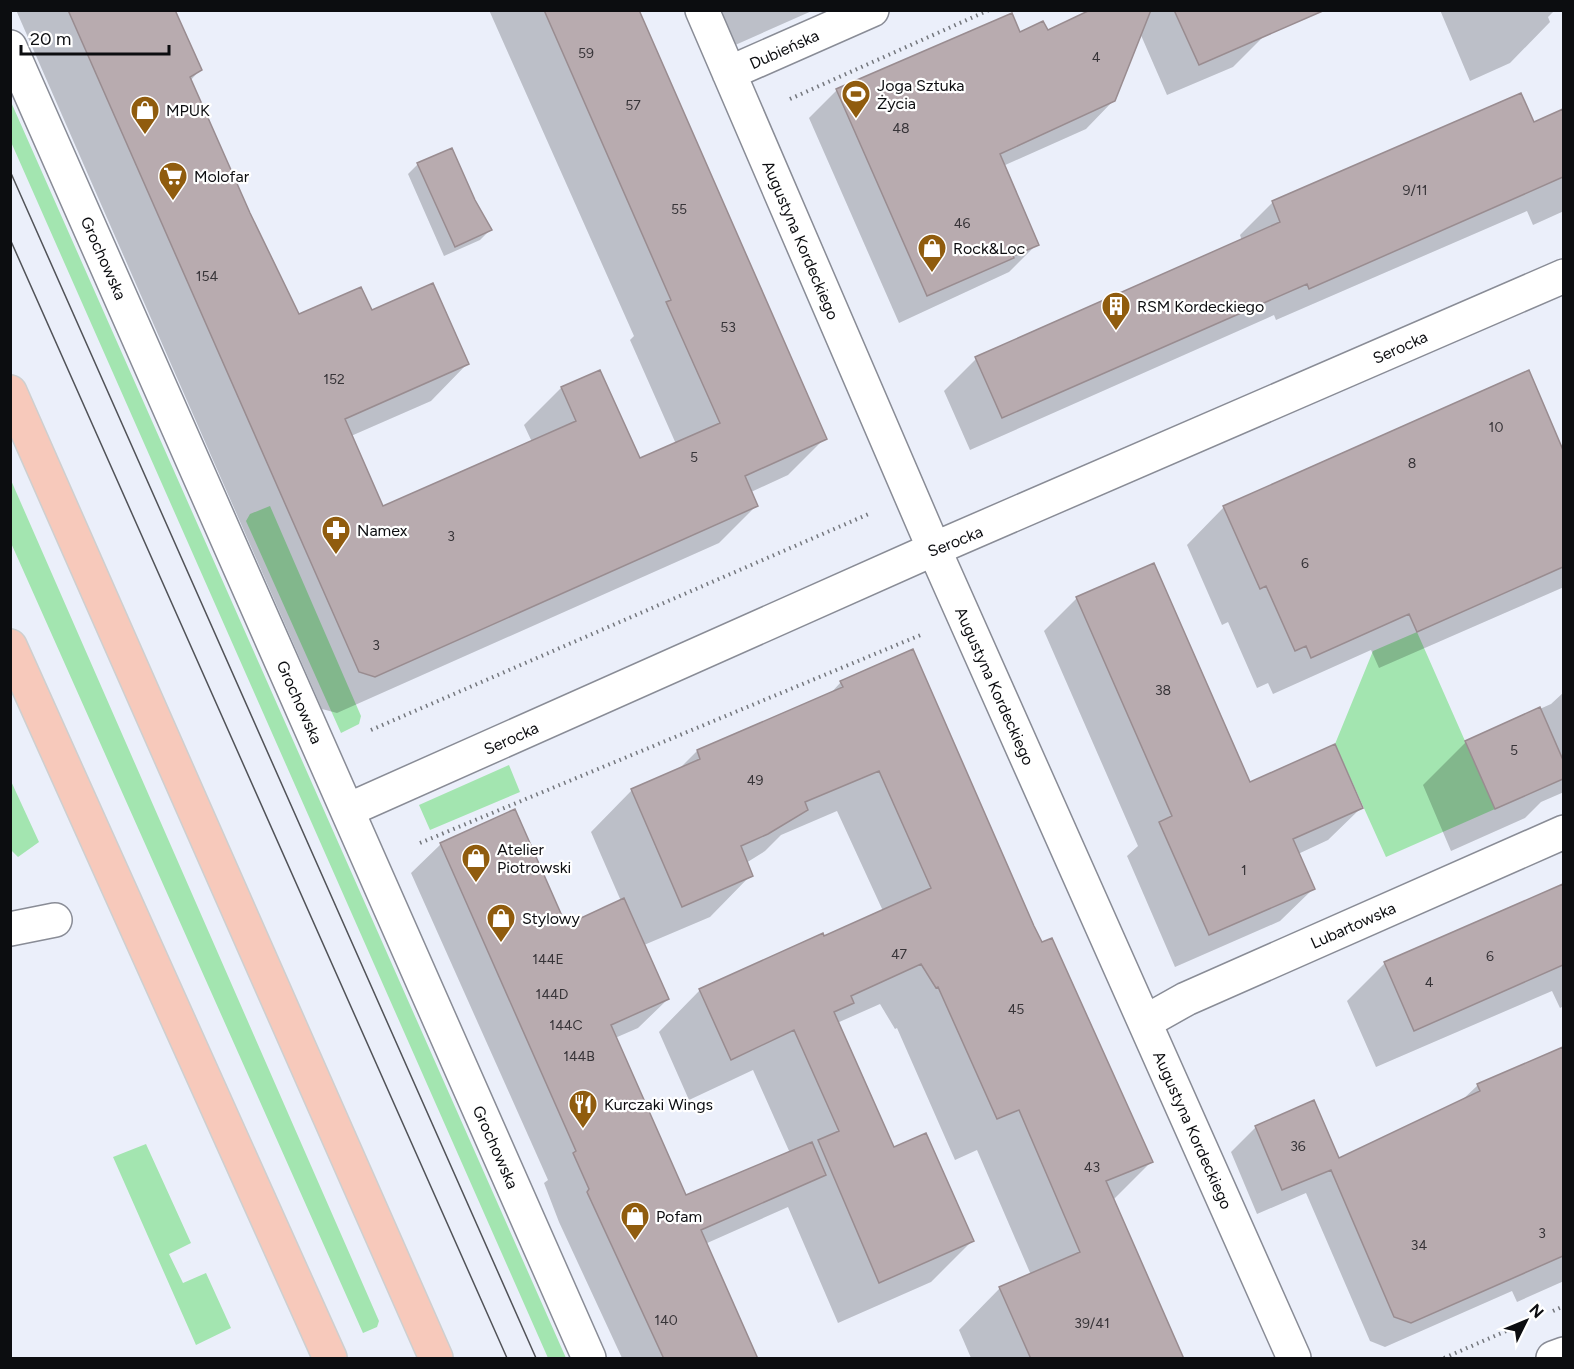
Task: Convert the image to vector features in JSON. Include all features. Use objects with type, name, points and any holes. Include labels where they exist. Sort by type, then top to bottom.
[{"type":"main road","points":[[10,392],[436,1359]]},
{"type":"main road","points":[[10,646],[330,1359]]},
{"type":"street","name":"Augustyna Kordeckiego","points":[[702,10],[934,549],[1293,1359]]},
{"type":"street","name":"Dubieńska","points":[[729,73],[872,10]]},
{"type":"street","name":"Grochowska","points":[[10,47],[589,1359]]},
{"type":"street","name":"Serocka","points":[[348,810],[934,549],[1563,276]]},
{"type":"street","name":"Lubartowska","points":[[1145,1022],[1186,999],[1563,832]]},
{"type":"street","points":[[10,929],[55,920]]},
{"type":"street","points":[[1553,1359],[1563,1354]]},
{"type":"path","points":[[790,99],[989,10]]},
{"type":"path","points":[[371,730],[872,512]]},
{"type":"path","points":[[420,843],[923,634]]},
{"type":"path","points":[[1542,1316],[1563,1306]]},
{"type":"path","points":[[1444,1359],[1531,1320]]},
{"type":"green space","points":[[11,102],[566,1358],[548,1358],[11,142]]},
{"type":"green space","points":[[10,478],[379,1321],[377,1327],[363,1333],[11,543]]},
{"type":"green space","points":[[270,506],[361,716],[359,724],[341,733],[246,521],[250,514]]},
{"type":"green space","points":[[1417,632],[1495,809],[1386,857],[1335,744],[1373,651]]},
{"type":"green space","points":[[509,765],[520,792],[430,830],[419,805]]},
{"type":"green space","points":[[10,779],[39,842],[18,857],[11,850]]},
{"type":"green space","points":[[146,1144],[191,1243],[169,1254],[183,1283],[206,1273],[231,1328],[196,1345],[113,1157]]},
{"type":"building","points":[[68,10],[175,10],[202,70],[190,77],[250,213],[299,314],[361,287],[372,310],[433,283],[469,364],[345,419],[383,506],[576,421],[561,387],[600,370],[640,458],[720,423],[666,302],[671,300],[544,10],[639,10],[827,439],[745,476],[758,506],[375,677],[359,672]]},
{"type":"building","points":[[1090,10],[1151,10],[1115,101],[1000,154],[1039,245],[927,296],[836,89],[1012,13],[1020,32],[1043,21],[1048,30]]},
{"type":"building","points":[[1174,10],[1325,10],[1199,65]]},
{"type":"building","points":[[1521,93],[1534,122],[1563,109],[1563,177],[1309,289],[1307,284],[1002,418],[975,357],[1280,222],[1272,201]]},
{"type":"building","points":[[452,148],[475,200],[492,230],[455,247],[417,163]]},
{"type":"building","points":[[1529,370],[1563,450],[1563,567],[1417,632],[1409,614],[1311,658],[1306,646],[1295,651],[1266,586],[1260,589],[1223,506]]},
{"type":"building","points":[[1154,563],[1250,782],[1335,744],[1363,808],[1293,839],[1315,889],[1209,935],[1159,822],[1172,816],[1076,597]]},
{"type":"building","points":[[913,649],[1034,926],[1042,942],[1052,938],[1153,1162],[1106,1181],[1184,1359],[1031,1359],[999,1287],[1080,1252],[1019,1110],[997,1119],[938,987],[936,988],[921,964],[851,996],[854,1003],[834,1012],[894,1147],[926,1133],[974,1241],[879,1283],[818,1140],[839,1131],[794,1030],[731,1060],[699,989],[823,933],[824,936],[931,888],[879,771],[805,802],[808,810],[768,834],[741,846],[753,876],[682,907],[631,789],[700,759],[697,750],[843,687],[840,681]]},
{"type":"building","points":[[1540,707],[1563,760],[1563,779],[1495,809],[1465,741]]},
{"type":"building","points":[[515,809],[566,925],[624,898],[669,999],[611,1025],[686,1195],[812,1142],[826,1175],[701,1230],[758,1359],[664,1359],[587,1192],[589,1189],[573,1153],[576,1151],[440,843]]},
{"type":"building","points":[[1563,884],[1563,965],[1414,1031],[1384,962]]},
{"type":"building","points":[[1563,1047],[1563,1256],[1411,1323],[1394,1317],[1331,1170],[1282,1190],[1255,1126],[1314,1100],[1339,1158],[1480,1091],[1477,1084]]},
{"type":"tram line","points":[[10,171],[536,1358]]},
{"type":"tram line","points":[[10,239],[507,1358]]},
{"type":"place","name":"Joga Sztuka Życia","points":[[856,120]]},
{"type":"place","name":"MPUK","points":[[145,136]]},
{"type":"place","name":"Molofar","points":[[173,202]]},
{"type":"place","name":"Rock&Loc","points":[[932,274]]},
{"type":"place","name":"RSM Kordeckiego","points":[[1116,332]]},
{"type":"place","name":"Namex","points":[[336,556]]},
{"type":"place","name":"Atelier Piotrowski","points":[[476,884]]},
{"type":"place","name":"Stylowy","points":[[501,944]]},
{"type":"place","name":"Kurczaki Wings","points":[[583,1130]]},
{"type":"place","name":"Pofam","points":[[635,1242]]}]
